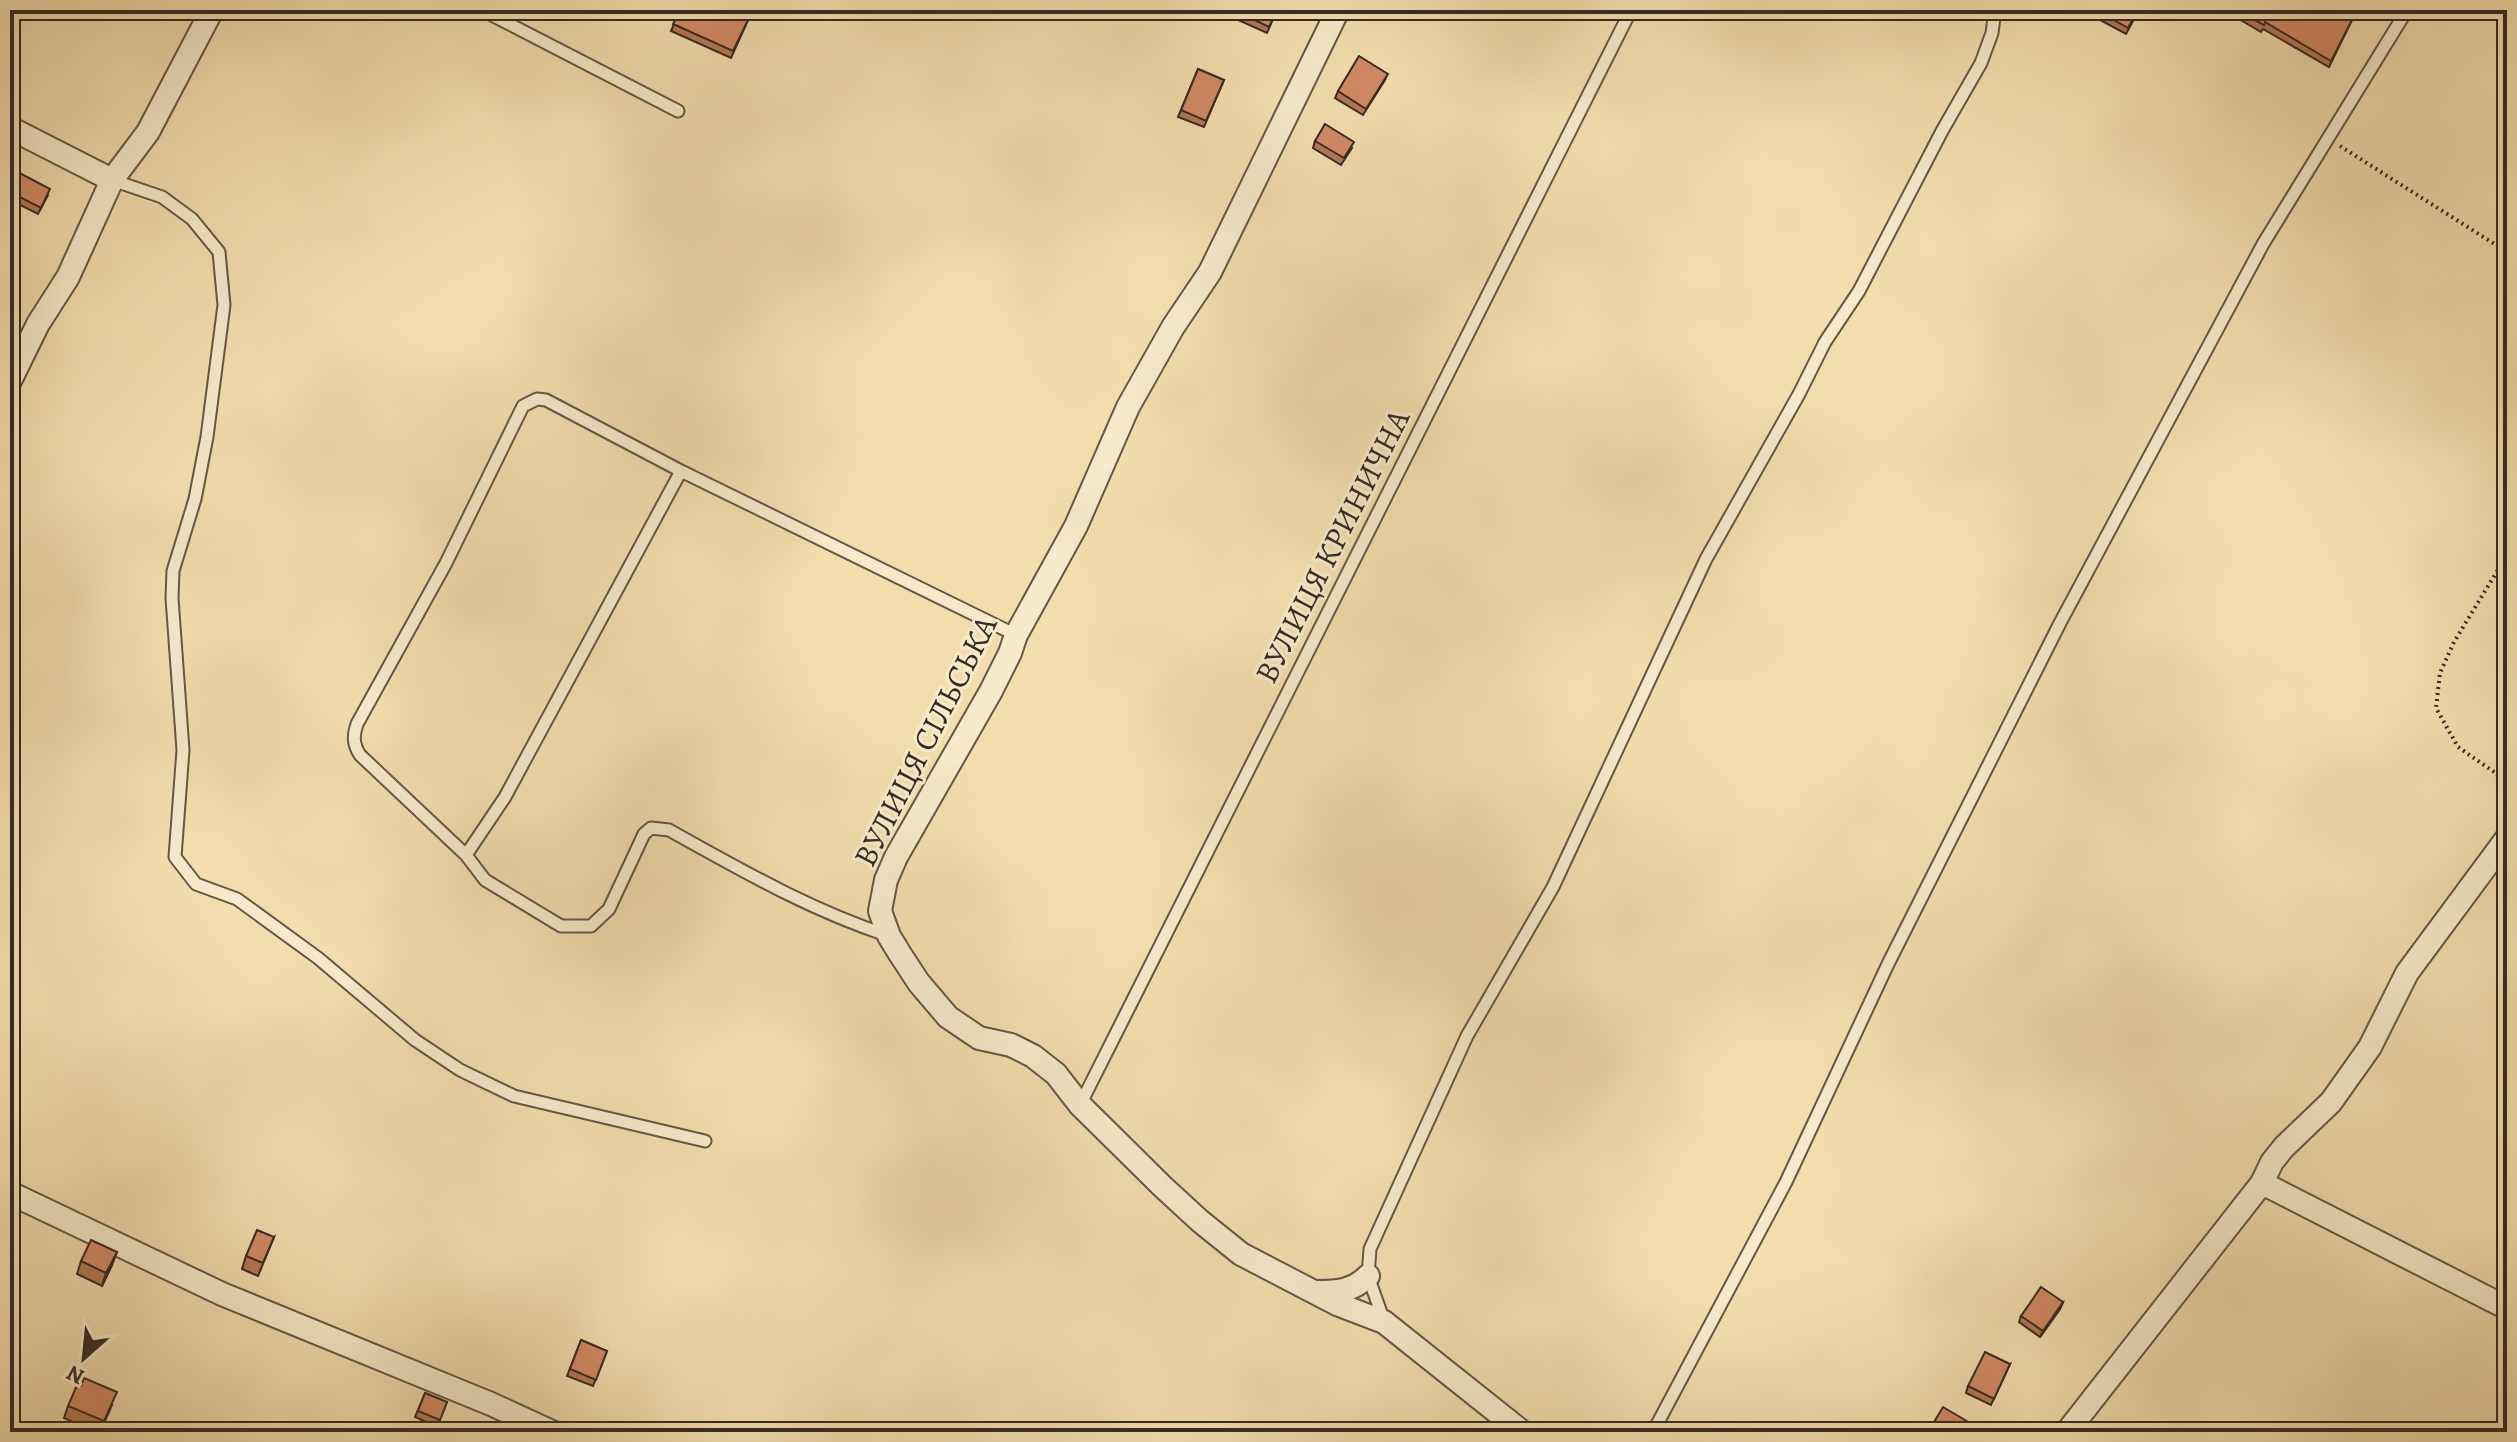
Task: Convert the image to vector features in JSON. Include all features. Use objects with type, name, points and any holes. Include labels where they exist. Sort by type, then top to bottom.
[{"type":"street","points":[[10,381],[38,324],[68,277],[112,180],[148,132],[212,10]]},
{"type":"street","name":"ВУЛИЦЯ СІЛЬСЬКА","points":[[1338,10],[1210,272],[1173,327],[1128,407],[1076,526],[1016,635],[991,691],[890,868],[880,911],[889,936],[919,983],[948,1017],[979,1038],[1011,1045],[1033,1056],[1056,1074],[1080,1105],[1200,1221],[1241,1254],[1315,1292],[1384,1322],[1522,1432]]},
{"type":"street","points":[[10,128],[112,180]]},
{"type":"street","points":[[2067,1432],[2262,1183],[2272,1162],[2339,1091],[2370,1047],[2407,973],[2507,838]]},
{"type":"street","points":[[2262,1183],[2507,1308]]},
{"type":"street","points":[[10,1193],[222,1294],[552,1432]]},
{"type":"street","points":[[1315,1292],[1341,1292],[1357,1287],[1368,1276]]},
{"type":"lane","points":[[482,10],[678,111]]},
{"type":"lane","name":"ВУЛИЦЯ КРИНИЧНА","points":[[1080,1105],[1631,10]]},
{"type":"lane","points":[[1384,1322],[1368,1276],[1370,1249],[1467,1036],[1553,887],[1706,559],[1825,342],[1859,291],[1981,63],[1992,33],[1995,10]]},
{"type":"lane","points":[[1653,1432],[1786,1182],[1888,964],[2053,636],[2263,244],[2407,10]]},
{"type":"lane","points":[[112,180],[162,197],[192,219],[219,252],[224,305],[207,437],[195,499],[173,571],[172,598],[183,750],[175,857],[196,884],[237,899],[318,958],[415,1040],[460,1070],[514,1096],[705,1141]]},
{"type":"lane","points":[[889,936],[837,919],[669,830],[651,828],[644,834],[609,909],[591,926],[561,926],[485,880],[466,855],[360,755],[355,746],[357,724],[446,563],[523,406],[537,399],[546,400],[681,471],[1016,635]]},
{"type":"lane","points":[[466,855],[505,797],[681,471]]},
{"type":"path","points":[[2328,138],[2507,252]]},
{"type":"path","points":[[2507,555],[2454,642],[2440,673],[2436,708],[2458,747],[2497,774],[2507,798]]},
{"type":"building","points":[[680,10],[732,10],[749,18],[733,51],[673,24]]},
{"type":"building","points":[[1241,10],[1277,10],[1269,27],[1240,13]]},
{"type":"building","points":[[2096,10],[2138,10],[2128,28]]},
{"type":"building","points":[[2237,10],[2347,10],[2355,14],[2331,61],[2265,22],[2264,25]]},
{"type":"building","points":[[1359,56],[1388,74],[1366,109],[1338,91]]},
{"type":"building","points":[[1198,69],[1224,80],[1206,121],[1181,110]]},
{"type":"building","points":[[1325,124],[1354,142],[1344,158],[1315,141]]},
{"type":"building","points":[[10,168],[50,189],[41,208],[10,192]]},
{"type":"building","points":[[257,1230],[274,1237],[263,1263],[246,1256]]},
{"type":"building","points":[[91,1240],[117,1252],[106,1273],[81,1261]]},
{"type":"building","points":[[2041,1287],[2063,1302],[2043,1331],[2021,1316]]},
{"type":"building","points":[[581,1340],[607,1351],[596,1380],[570,1369]]},
{"type":"building","points":[[1985,1352],[2010,1364],[1994,1399],[1968,1386]]},
{"type":"building","points":[[84,1378],[117,1392],[104,1421],[68,1406],[77,1385],[81,1386]]},
{"type":"building","points":[[425,1393],[447,1402],[440,1420],[418,1411]]},
{"type":"building","points":[[1943,1407],[1975,1426],[1971,1432],[1928,1432]]}]
